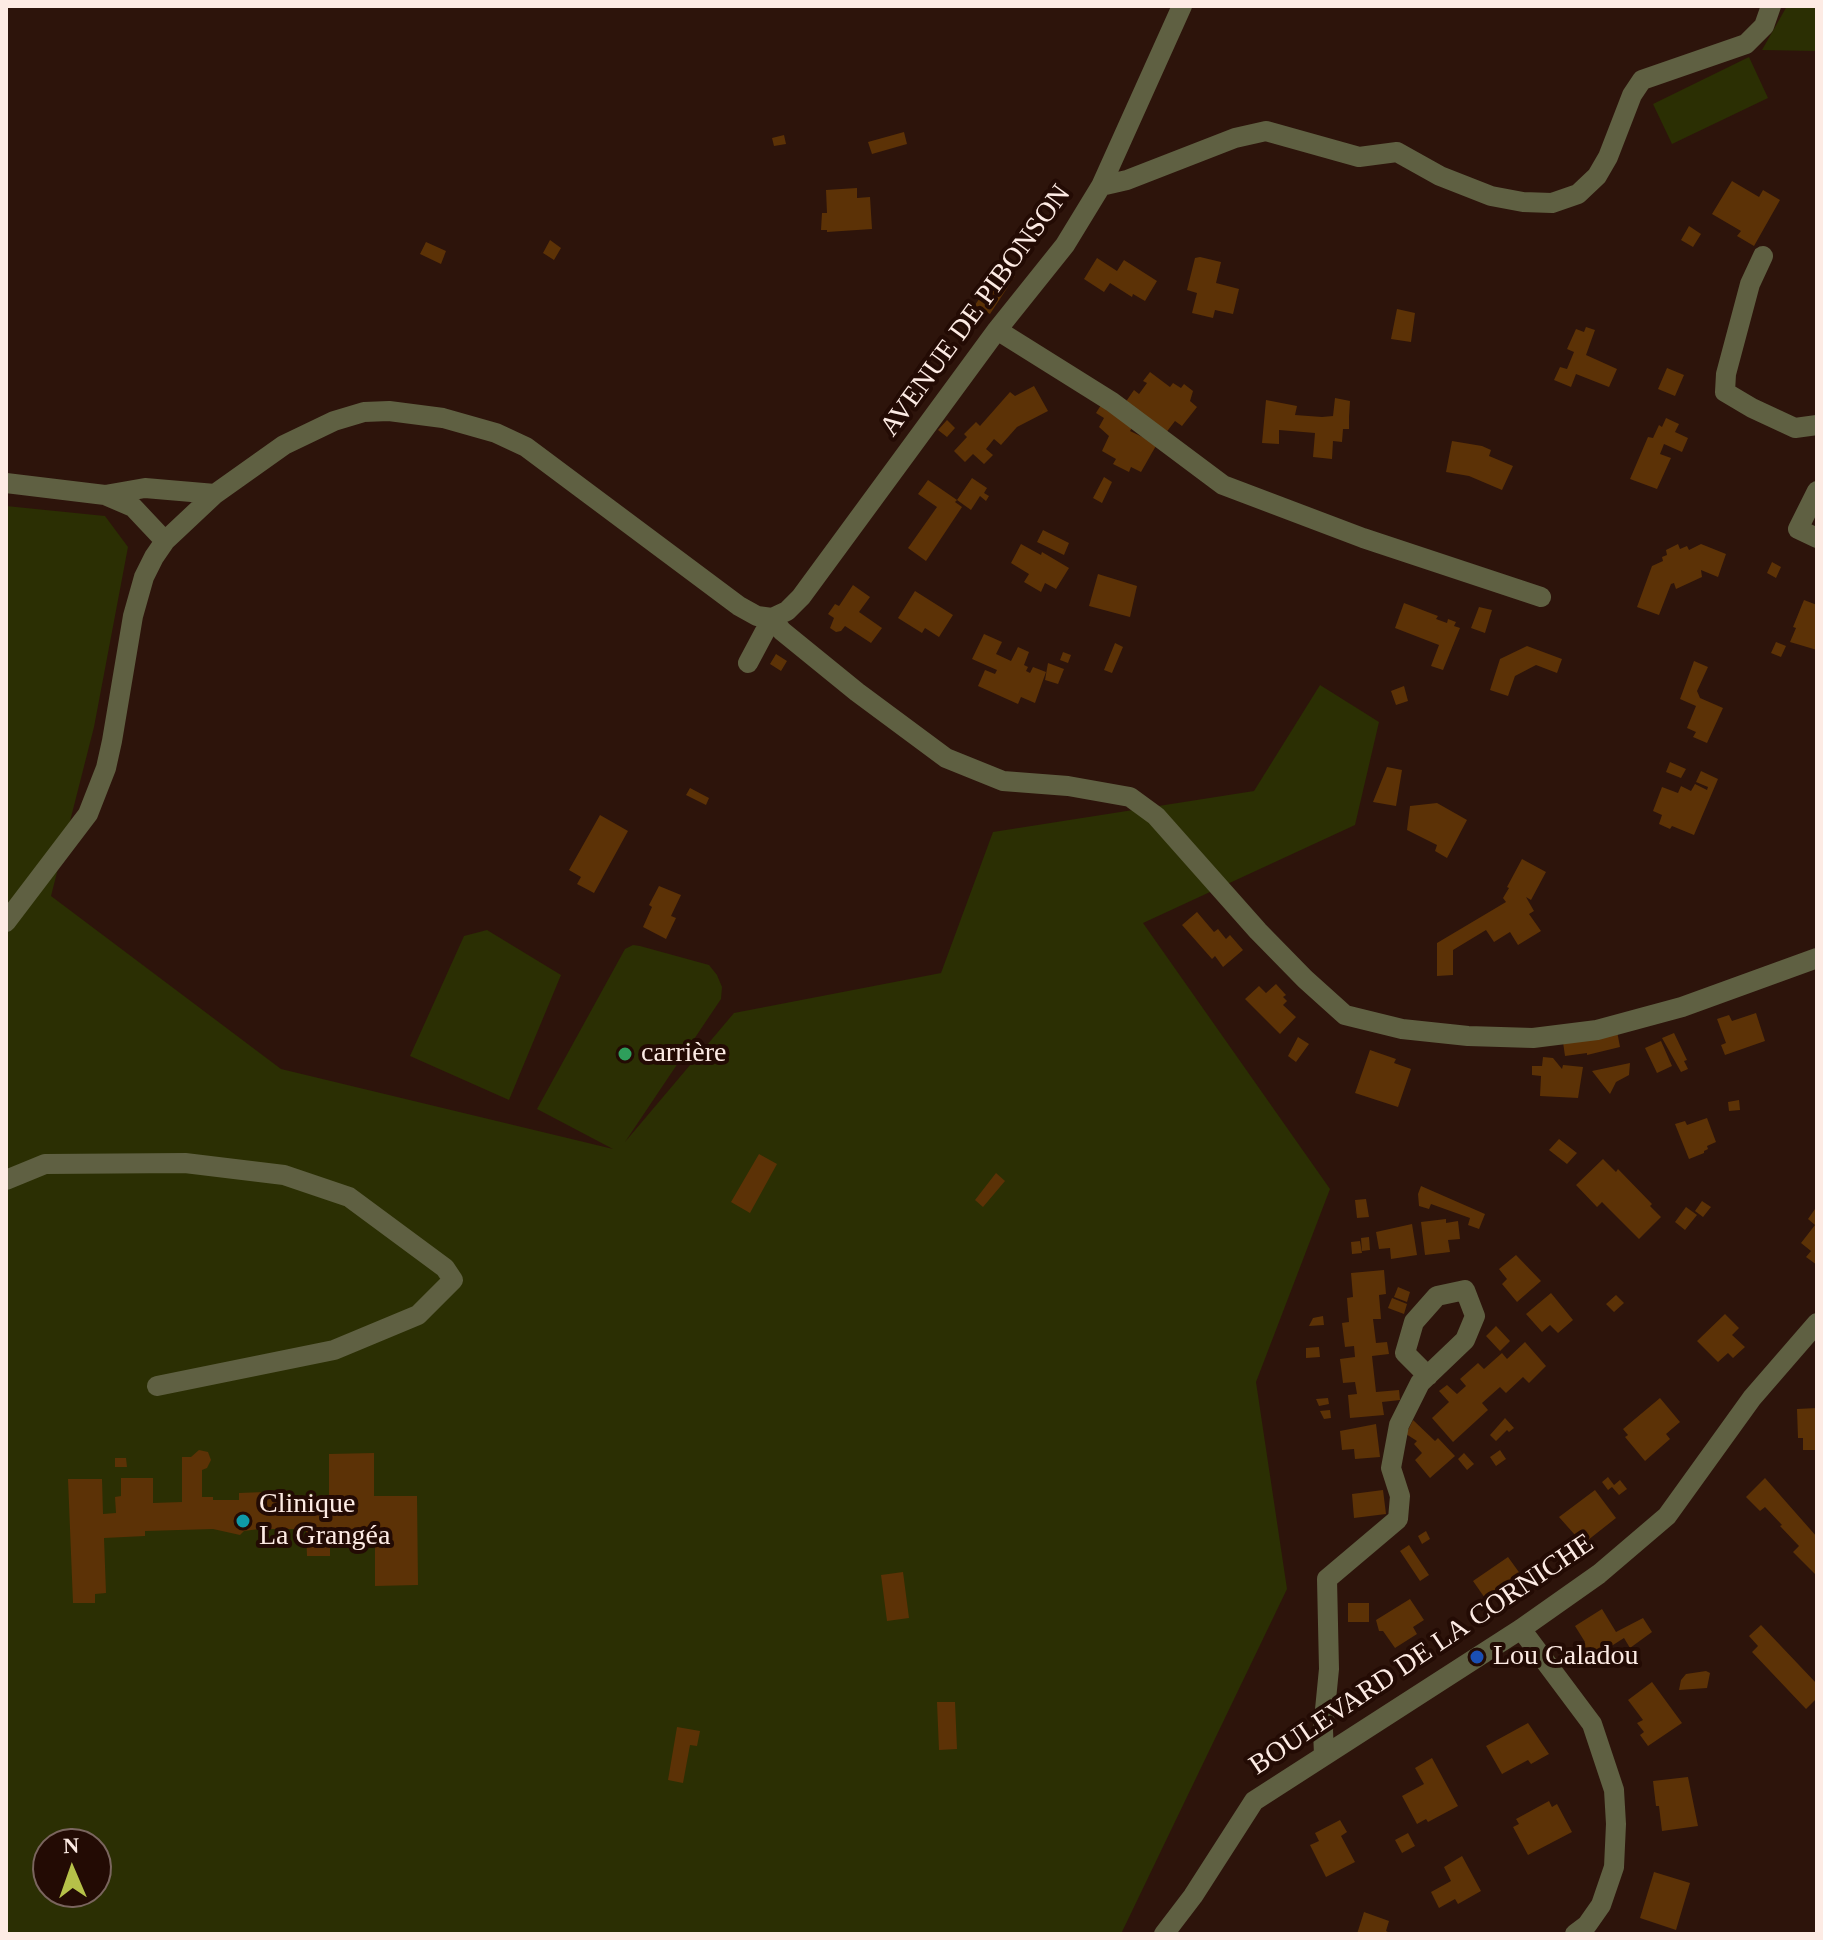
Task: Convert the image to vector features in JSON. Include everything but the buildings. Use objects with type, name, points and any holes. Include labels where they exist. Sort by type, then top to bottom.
[{"type":"street","name":"AVENUE DE PIBONSON","points":[[772,618],[787,611],[801,597],[997,330],[1065,245],[1101,186],[1182,6]]},
{"type":"street","points":[[1101,186],[1127,180],[1235,138],[1266,131],[1359,157],[1397,152],[1440,176],[1491,196],[1552,203],[1578,194],[1597,176],[1608,157],[1632,95],[1642,80],[1746,44],[1764,26],[1771,6]]},
{"type":"street","points":[[1763,256],[1750,284],[1726,374],[1725,392],[1795,428],[1817,425]]},
{"type":"street","points":[[997,330],[1112,402],[1223,485],[1363,538],[1541,597]]},
{"type":"street","points":[[6,922],[88,814],[109,755],[133,616],[144,577],[165,541],[215,494],[284,445],[334,421],[364,412],[389,411],[443,418],[496,433],[526,447],[739,606],[757,616],[772,618],[782,631],[857,692],[946,758],[1003,781],[1068,786],[1130,797],[1156,816],[1258,931],[1345,1015],[1415,1030],[1468,1036],[1533,1038],[1597,1030],[1682,1007],[1817,958]]},
{"type":"street","points":[[6,483],[105,495],[133,507],[165,541]]},
{"type":"street","points":[[105,495],[145,488],[215,494]]},
{"type":"street","points":[[1817,491],[1798,529],[1817,538]]},
{"type":"street","points":[[748,663],[772,618]]},
{"type":"street","points":[[6,1180],[45,1164],[185,1163],[284,1175],[349,1197],[445,1268],[453,1280],[418,1315],[334,1350],[157,1386]]},
{"type":"street","name":"BOULEVARD DE LA CORNICHE","points":[[1164,1934],[1193,1896],[1254,1801],[1521,1629],[1599,1574],[1667,1516],[1752,1398],[1817,1323]]},
{"type":"street","points":[[1324,1755],[1323,1730],[1329,1669],[1327,1579],[1398,1519],[1400,1496],[1391,1468],[1399,1425],[1420,1383],[1428,1376]]},
{"type":"street","points":[[1521,1629],[1592,1724],[1614,1790],[1614,1867],[1601,1905],[1587,1925],[1575,1934]]},
{"type":"green space","points":[[1787,6],[1817,6],[1817,51],[1762,50]]},
{"type":"green space","points":[[1749,57],[1768,98],[1672,144],[1653,104]]},
{"type":"green space","points":[[6,506],[105,516],[128,547],[94,727],[51,896],[281,1069],[613,1149],[537,1109],[625,949],[640,946],[709,965],[722,987],[721,999],[625,1142],[734,1013],[941,973],[993,832],[1254,791],[1320,685],[1379,722],[1355,825],[1143,923],[1330,1189],[1256,1382],[1287,1589],[1121,1934],[6,1934]]},
{"type":"green space","points":[[487,930],[561,975],[509,1100],[410,1056],[464,936]]},
{"type":"place","name":"carrière","points":[[625,1054]]},
{"type":"place","name":"Clinique La Grangéa","points":[[243,1521]]},
{"type":"place","name":"Lou Caladou","points":[[1477,1657]]}]
